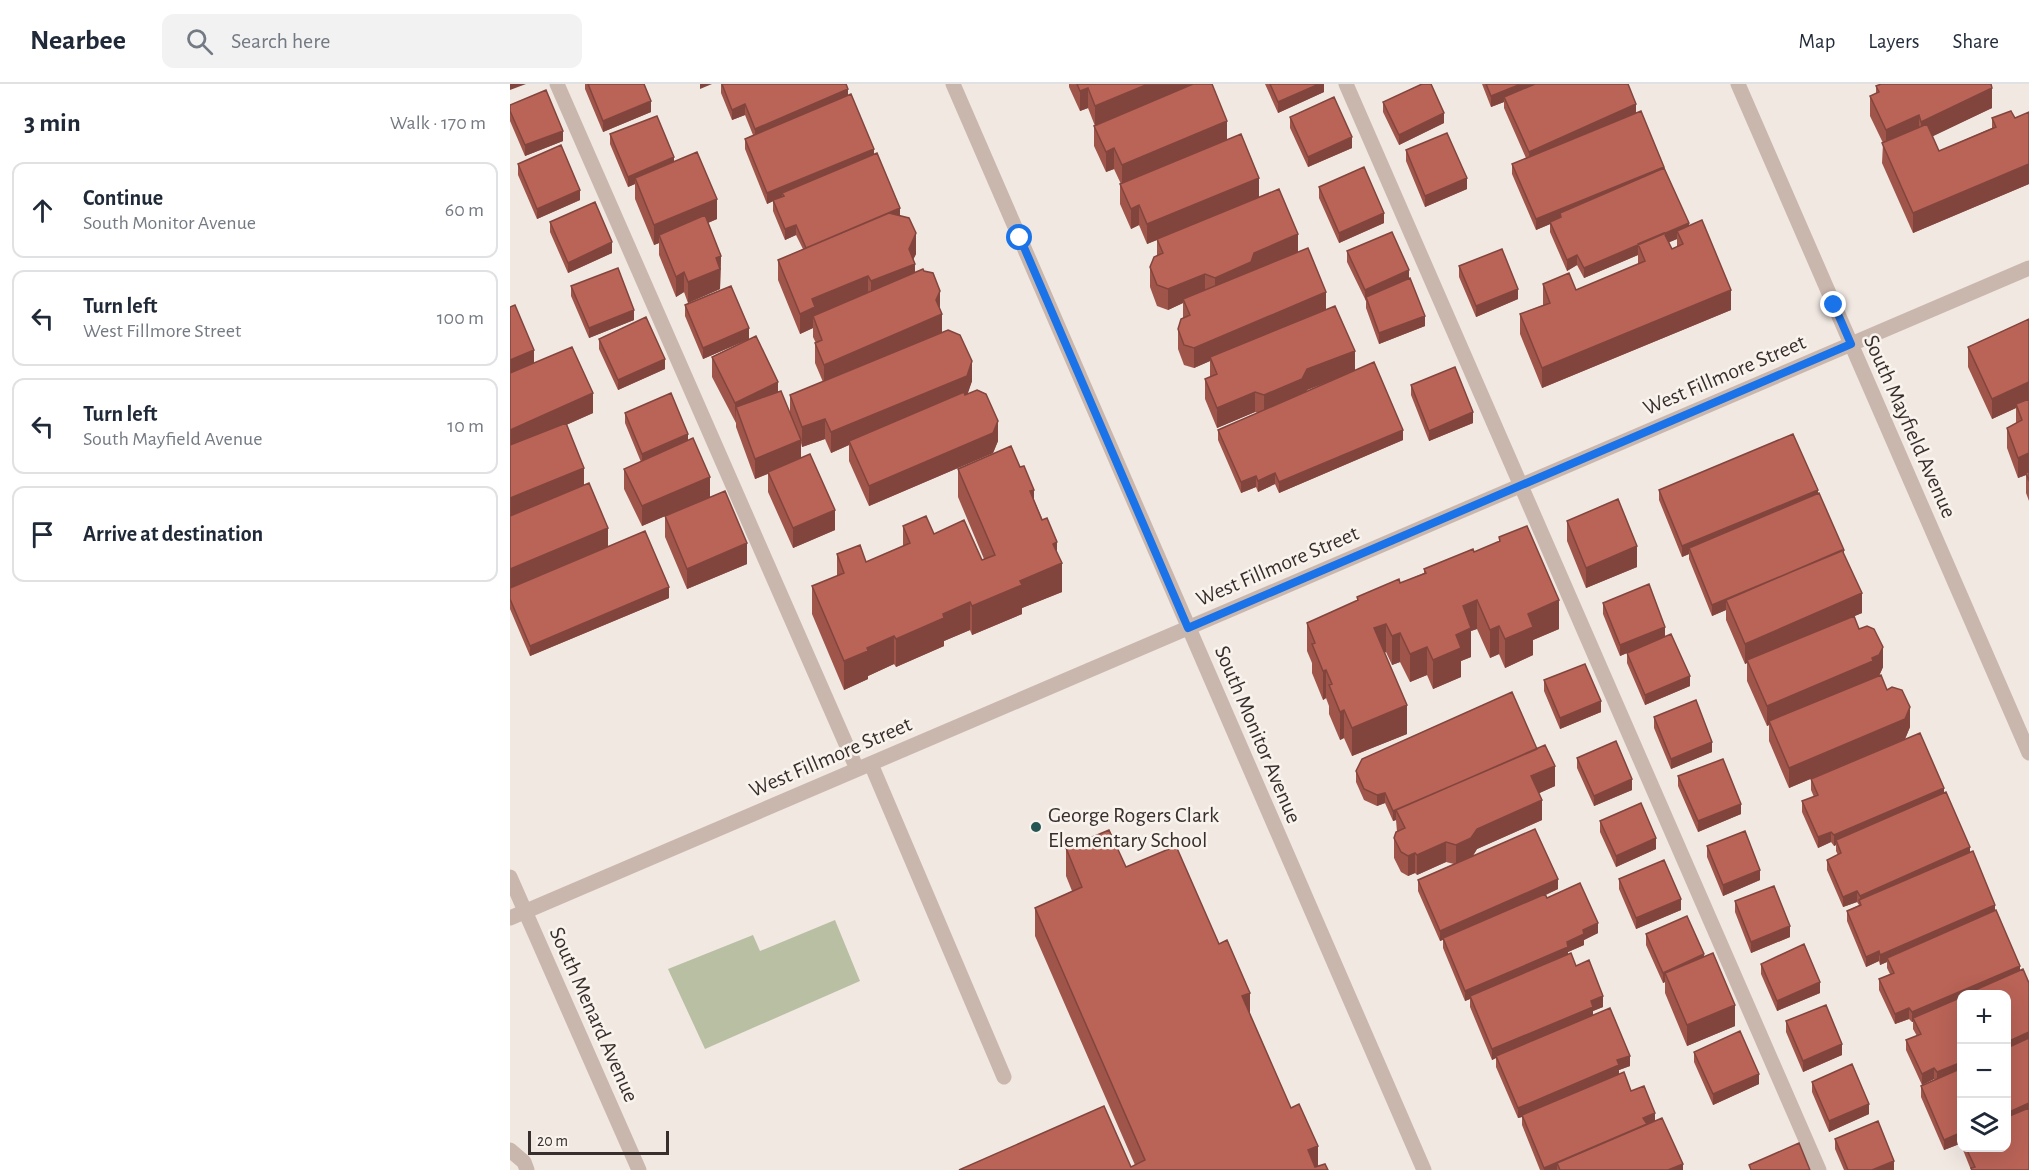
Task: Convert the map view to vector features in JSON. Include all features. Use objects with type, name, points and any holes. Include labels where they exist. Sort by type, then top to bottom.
[{"type":"street","points":[[557,84],[1004,1077]]},
{"type":"street","name":"South Monitor Avenue","points":[[953,84],[1424,1170]]},
{"type":"street","points":[[1346,84],[1819,1170]]},
{"type":"street","name":"South Mayfield Avenue","points":[[1738,84],[2029,753]]},
{"type":"street","name":"West Fillmore Street","points":[[510,918],[2029,268]]},
{"type":"street","name":"South Menard Avenue","points":[[510,876],[639,1170]]},
{"type":"street","points":[[510,1150],[524,1162],[527,1170]]},
{"type":"green space","points":[[835,920],[860,981],[705,1049],[668,969],[753,935],[760,951]]},
{"type":"building","points":[[588,84],[644,84],[651,101],[603,121]]},
{"type":"building","points":[[722,84],[846,84],[848,89],[755,129],[745,104],[732,110]]},
{"type":"building","points":[[1077,84],[1148,84],[1095,106],[1088,88],[1080,91]]},
{"type":"building","points":[[1193,84],[1212,84],[1227,121],[1122,165],[1114,148],[1106,152],[1094,126]]},
{"type":"building","points":[[1270,84],[1319,84],[1278,102]]},
{"type":"building","points":[[1422,84],[1431,84],[1444,113],[1399,135],[1383,102]]},
{"type":"building","points":[[1486,84],[1521,84],[1491,96]]},
{"type":"building","points":[[1535,84],[1628,84],[1636,104],[1529,152],[1504,97]]},
{"type":"building","points":[[1881,84],[1991,84],[1992,88],[1921,122],[1919,115],[1886,130],[1870,96],[1879,92],[1876,86]]},
{"type":"building","points":[[546,90],[563,131],[525,145],[510,111],[510,105]]},
{"type":"building","points":[[851,94],[874,149],[767,193],[745,139]]},
{"type":"building","points":[[1334,97],[1352,137],[1308,157],[1290,117]]},
{"type":"building","points":[[1641,111],[1664,167],[1536,219],[1512,164]]},
{"type":"building","points":[[2011,111],[2015,118],[2029,112],[2029,164],[1913,213],[1882,143],[1927,124],[1939,151],[1996,127],[1992,118]]},
{"type":"building","points":[[657,116],[674,157],[628,177],[610,134]]},
{"type":"building","points":[[1447,133],[1467,178],[1425,196],[1406,150]]},
{"type":"building","points":[[1241,134],[1259,178],[1147,224],[1139,205],[1131,209],[1120,184]]},
{"type":"building","points":[[561,145],[580,190],[537,209],[518,164]]},
{"type":"building","points":[[697,152],[717,199],[654,225],[635,178]]},
{"type":"building","points":[[877,153],[900,208],[806,248],[796,225],[785,229],[773,200],[784,196],[782,193]]},
{"type":"building","points":[[1364,167],[1384,213],[1339,233],[1319,187]]},
{"type":"building","points":[[1664,168],[1689,223],[1584,268],[1577,255],[1567,260],[1550,222],[1561,217],[1560,213]]},
{"type":"building","points":[[1279,189],[1298,234],[1254,253],[1251,262],[1215,278],[1205,274],[1168,289],[1157,285],[1150,267],[1154,257],[1163,253],[1157,239]]},
{"type":"building","points":[[595,202],[612,242],[568,263],[550,222]]},
{"type":"building","points":[[889,213],[909,218],[916,233],[909,249],[915,264],[871,281],[868,276],[812,299],[815,307],[800,314],[778,260]]},
{"type":"building","points":[[705,215],[721,256],[716,258],[720,269],[688,282],[684,272],[676,277],[659,235]]},
{"type":"building","points":[[1702,220],[1731,290],[1542,368],[1520,314],[1550,303],[1543,284],[1569,273],[1576,290],[1645,261],[1638,244],[1664,233],[1672,249],[1683,244],[1677,231]]},
{"type":"building","points":[[1392,232],[1409,270],[1365,290],[1347,251]]},
{"type":"building","points":[[1308,248],[1326,292],[1194,348],[1184,345],[1178,329],[1181,319],[1190,315],[1183,299]]},
{"type":"building","points":[[1502,249],[1518,289],[1476,306],[1459,266]]},
{"type":"building","points":[[618,268],[634,310],[589,328],[571,286]]},
{"type":"building","points":[[923,269],[933,273],[940,291],[936,300],[942,314],[824,365],[815,343],[822,340],[813,316]]},
{"type":"building","points":[[1410,278],[1425,316],[1379,333],[1366,297]]},
{"type":"building","points":[[731,286],[749,328],[703,348],[685,305]]},
{"type":"building","points":[[515,305],[534,350],[510,360],[510,307]]},
{"type":"building","points":[[1335,306],[1355,351],[1307,369],[1302,379],[1264,395],[1255,392],[1217,408],[1205,379],[1217,374],[1210,357]]},
{"type":"building","points":[[646,317],[665,359],[618,380],[599,339]]},
{"type":"building","points":[[2029,319],[2029,382],[1992,399],[1968,347]]},
{"type":"building","points":[[948,330],[960,335],[972,361],[967,376],[831,432],[825,419],[802,427],[790,395]]},
{"type":"building","points":[[756,336],[778,382],[735,403],[712,357]]},
{"type":"building","points":[[572,347],[593,393],[510,430],[510,373]]},
{"type":"building","points":[[1374,362],[1403,430],[1279,482],[1275,473],[1258,481],[1256,476],[1241,482],[1218,430]]},
{"type":"building","points":[[1455,367],[1473,412],[1429,431],[1411,385]]},
{"type":"building","points":[[977,390],[986,394],[998,421],[993,433],[869,486],[849,441],[964,392],[965,395]]},
{"type":"building","points":[[781,391],[801,440],[755,459],[736,407]]},
{"type":"building","points":[[671,393],[688,434],[642,454],[625,413]]},
{"type":"building","points":[[2029,399],[2029,453],[2018,458],[2007,428],[2022,420],[2016,404]]},
{"type":"building","points":[[566,423],[584,468],[510,498],[510,445]]},
{"type":"building","points":[[1793,434],[1818,490],[1682,546],[1659,490]]},
{"type":"building","points":[[693,438],[710,477],[642,506],[624,469]]},
{"type":"building","points":[[1011,446],[1020,467],[1024,466],[1034,490],[1030,491],[1042,520],[1047,518],[1057,542],[1053,544],[1062,563],[1020,581],[1022,585],[972,606],[970,602],[943,614],[944,618],[896,639],[894,636],[844,661],[812,586],[844,573],[837,554],[860,545],[866,562],[910,543],[903,526],[926,516],[934,534],[964,520],[982,560],[995,555],[958,469]]},
{"type":"building","points":[[810,454],[835,510],[793,528],[768,472]]},
{"type":"building","points":[[589,483],[608,528],[510,569],[510,516]]},
{"type":"building","points":[[725,491],[747,543],[687,569],[665,516]]},
{"type":"building","points":[[1819,493],[1844,550],[1712,605],[1689,548]]},
{"type":"building","points":[[1618,499],[1637,546],[1586,568],[1567,521]]},
{"type":"building","points":[[1527,526],[1559,600],[1528,614],[1533,627],[1505,639],[1499,626],[1490,630],[1477,600],[1463,606],[1471,628],[1456,635],[1461,648],[1433,660],[1427,647],[1410,654],[1400,633],[1392,636],[1386,624],[1374,628],[1407,705],[1352,728],[1344,710],[1340,712],[1329,685],[1332,684],[1326,670],[1323,671],[1312,644],[1315,643],[1307,623],[1358,600],[1357,597],[1399,579],[1400,583],[1426,573],[1424,569],[1473,549],[1474,552],[1500,541],[1499,537]]},
{"type":"building","points":[[645,531],[669,587],[530,646],[510,599],[510,588]]},
{"type":"building","points":[[1842,550],[1862,593],[1745,644],[1726,600]]},
{"type":"building","points":[[1649,584],[1665,627],[1620,645],[1603,603]]},
{"type":"building","points":[[1854,616],[1859,629],[1867,626],[1874,629],[1883,647],[1879,655],[1872,658],[1873,661],[1767,706],[1747,660]]},
{"type":"building","points":[[1671,634],[1690,676],[1645,695],[1627,653]]},
{"type":"building","points":[[1585,664],[1601,701],[1560,718],[1544,680]]},
{"type":"building","points":[[1881,675],[1887,690],[1892,687],[1902,690],[1910,707],[1905,719],[1789,768],[1769,721]]},
{"type":"building","points":[[1512,692],[1537,749],[1393,811],[1385,793],[1377,795],[1364,789],[1356,771],[1362,759]]},
{"type":"building","points":[[1696,700],[1712,742],[1671,759],[1654,717]]},
{"type":"building","points":[[1920,733],[1944,788],[1834,835],[1831,832],[1818,837],[1802,801],[1818,795],[1811,779]]},
{"type":"building","points":[[1616,741],[1632,779],[1594,796],[1577,758]]},
{"type":"building","points":[[1545,745],[1555,766],[1531,776],[1542,800],[1477,829],[1471,838],[1456,845],[1446,842],[1417,855],[1415,853],[1408,856],[1401,852],[1394,838],[1396,832],[1405,828],[1396,810]]},
{"type":"building","points":[[1723,759],[1741,804],[1698,821],[1678,776]]},
{"type":"building","points":[[1946,792],[1970,847],[1860,896],[1857,891],[1843,897],[1827,860],[1841,853],[1836,840]]},
{"type":"building","points":[[1641,803],[1656,838],[1616,856],[1600,821]]},
{"type":"building","points":[[1535,829],[1558,879],[1440,931],[1418,880]]},
{"type":"building","points":[[1109,830],[1126,867],[1176,846],[1219,944],[1227,940],[1250,993],[1242,996],[1291,1108],[1299,1104],[1318,1146],[1308,1150],[1315,1167],[1325,1164],[1328,1170],[959,1170],[1104,1106],[1131,1167],[1145,1160],[1035,908],[1082,887],[1066,848]]},
{"type":"building","points":[[1745,831],[1760,870],[1723,885],[1707,846]]},
{"type":"building","points":[[1973,851],[1995,905],[1880,955],[1879,951],[1866,957],[1847,911],[1861,905],[1859,900]]},
{"type":"building","points":[[1664,860],[1681,899],[1636,918],[1619,879]]},
{"type":"building","points":[[1580,883],[1598,923],[1583,930],[1584,934],[1567,942],[1568,947],[1465,991],[1443,938],[1545,894],[1547,898]]},
{"type":"building","points":[[1774,886],[1790,926],[1751,942],[1735,901]]},
{"type":"building","points":[[1996,910],[2020,966],[1964,990],[1957,990],[1957,993],[1912,1012],[1909,1008],[1895,1014],[1879,979],[1894,973],[1887,958]]},
{"type":"building","points":[[1687,916],[1704,954],[1663,973],[1646,934]]},
{"type":"building","points":[[1804,944],[1820,982],[1777,1001],[1761,964]]},
{"type":"building","points":[[1571,953],[1576,966],[1589,960],[1603,996],[1591,1001],[1593,1007],[1492,1049],[1470,996]]},
{"type":"building","points":[[1713,953],[1735,1005],[1687,1025],[1665,973]]},
{"type":"building","points":[[2023,969],[2029,983],[2029,1032],[2011,1040],[2011,990],[1975,990]]},
{"type":"building","points":[[1957,999],[1957,1064],[1937,1072],[1934,1068],[1922,1074],[1906,1040],[1921,1034],[1913,1018]]},
{"type":"building","points":[[1826,1005],[1842,1044],[1803,1061],[1786,1021]]},
{"type":"building","points":[[1610,1008],[1630,1056],[1617,1060],[1619,1065],[1518,1108],[1496,1056]]},
{"type":"building","points":[[1740,1031],[1759,1074],[1713,1094],[1694,1052]]},
{"type":"building","points":[[2029,1038],[2029,1103],[2011,1111],[2011,1098],[2011,1046]]},
{"type":"building","points":[[1852,1064],[1869,1104],[1829,1121],[1812,1082]]},
{"type":"building","points":[[1957,1070],[1957,1134],[1944,1140],[1921,1086]]},
{"type":"building","points":[[1624,1072],[1631,1091],[1644,1086],[1655,1113],[1643,1118],[1647,1124],[1544,1168],[1522,1115]]},
{"type":"building","points":[[2029,1108],[2029,1170],[1972,1170],[1971,1168],[1975,1167],[1968,1152],[2011,1152],[2011,1115]]},
{"type":"building","points":[[1662,1118],[1683,1164],[1668,1170],[1560,1170],[1557,1163]]},
{"type":"building","points":[[1878,1121],[1894,1161],[1872,1170],[1848,1170],[1835,1139]]},
{"type":"building","points":[[1799,1143],[1810,1170],[1751,1170],[1749,1165]]},
{"type":"place","name":"George Rogers Clark Elementary School","points":[[1036,827]]},
{"type":"route","points":[[1020,238],[1188,628],[1851,344],[1834,305]]}]
